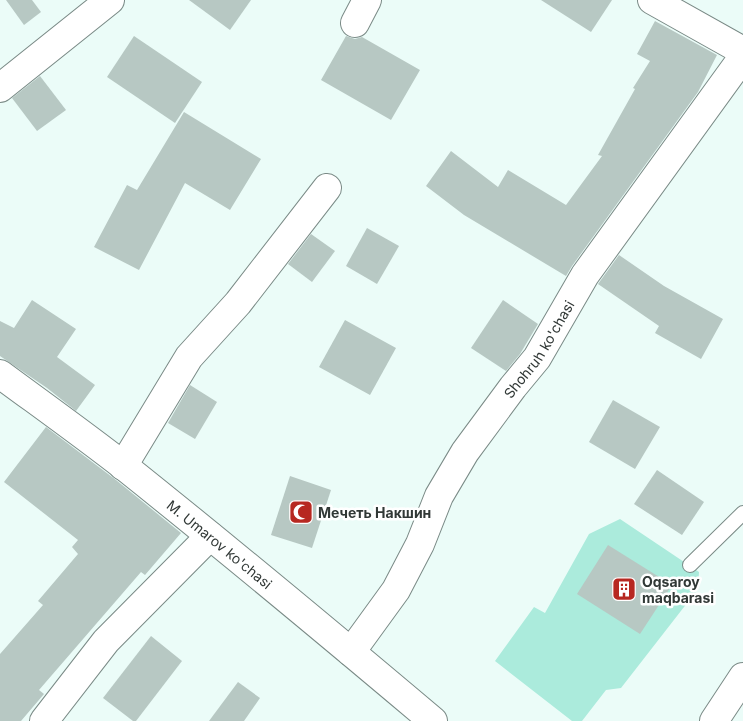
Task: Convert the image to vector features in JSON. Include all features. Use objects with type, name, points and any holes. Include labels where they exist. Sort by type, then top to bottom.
[{"type":"street","points":[[0,88],[110,0]]},
{"type":"street","points":[[652,0],[743,51]]},
{"type":"street","name":"Shohruh ko'chasi","points":[[351,652],[396,590],[420,544],[439,496],[465,452],[537,358],[585,275],[743,57]]},
{"type":"street","points":[[123,466],[189,358],[238,303],[327,188]]},
{"type":"street","name":"M. Umarov ko'chasi","points":[[0,374],[123,466],[433,721]]},
{"type":"street","points":[[44,721],[106,641],[210,536]]},
{"type":"street","points":[[714,721],[743,677]]},
{"type":"lane","points":[[690,565],[743,513]]},
{"type":"green space","points":[[620,519],[699,572],[698,589],[621,688],[606,690],[582,721],[572,721],[495,661],[534,607],[545,613],[589,534]]},
{"type":"building","points":[[6,0],[32,0],[41,12],[24,25]]},
{"type":"building","points":[[189,0],[251,0],[230,30]]},
{"type":"building","points":[[541,0],[612,0],[591,32]]},
{"type":"building","points":[[655,21],[717,55],[698,92],[566,276],[464,215],[426,186],[451,151],[498,187],[508,170],[566,205],[602,156],[598,155],[635,89],[633,88],[650,61],[637,54]]},
{"type":"building","points":[[134,36],[202,82],[175,123],[107,77]]},
{"type":"building","points":[[346,36],[355,39],[362,37],[420,70],[391,120],[321,80]]},
{"type":"building","points":[[40,76],[66,110],[37,131],[12,98]]},
{"type":"building","points":[[184,112],[261,159],[230,210],[185,183],[139,270],[94,247],[127,185],[137,190]]},
{"type":"building","points":[[367,228],[399,246],[377,284],[346,266]]},
{"type":"building","points":[[311,234],[335,251],[312,282],[288,264]]},
{"type":"building","points":[[619,255],[664,286],[723,319],[701,359],[655,333],[659,326],[598,284]]},
{"type":"building","points":[[32,300],[76,329],[57,357],[95,385],[76,411],[47,388],[0,356],[0,321],[14,328]]},
{"type":"building","points":[[503,300],[538,324],[520,354],[506,371],[471,348]]},
{"type":"building","points":[[345,320],[396,348],[370,395],[319,367]]},
{"type":"building","points":[[190,385],[217,402],[195,439],[168,423]]},
{"type":"building","points":[[613,400],[660,427],[635,469],[589,442]]},
{"type":"building","points":[[46,427],[116,480],[181,533],[145,575],[141,572],[39,690],[44,694],[21,721],[0,721],[0,654],[43,605],[38,601],[78,554],[72,547],[78,540],[4,482]]},
{"type":"building","points":[[657,470],[704,502],[682,535],[634,504]]},
{"type":"building","name":"Мечеть Накшин","points":[[290,476],[331,490],[312,548],[271,535]]},
{"type":"building","name":"Oqsaroy maqbarasi","points":[[608,545],[672,585],[640,634],[577,594]]},
{"type":"building","points":[[151,636],[182,661],[136,721],[133,721],[103,698]]},
{"type":"building","points":[[238,682],[260,698],[244,721],[209,721]]},
{"type":"place","name":"Мечеть Накшин","points":[[301,512]]},
{"type":"place","name":"Oqsaroy maqbarasi","points":[[624,589]]}]
